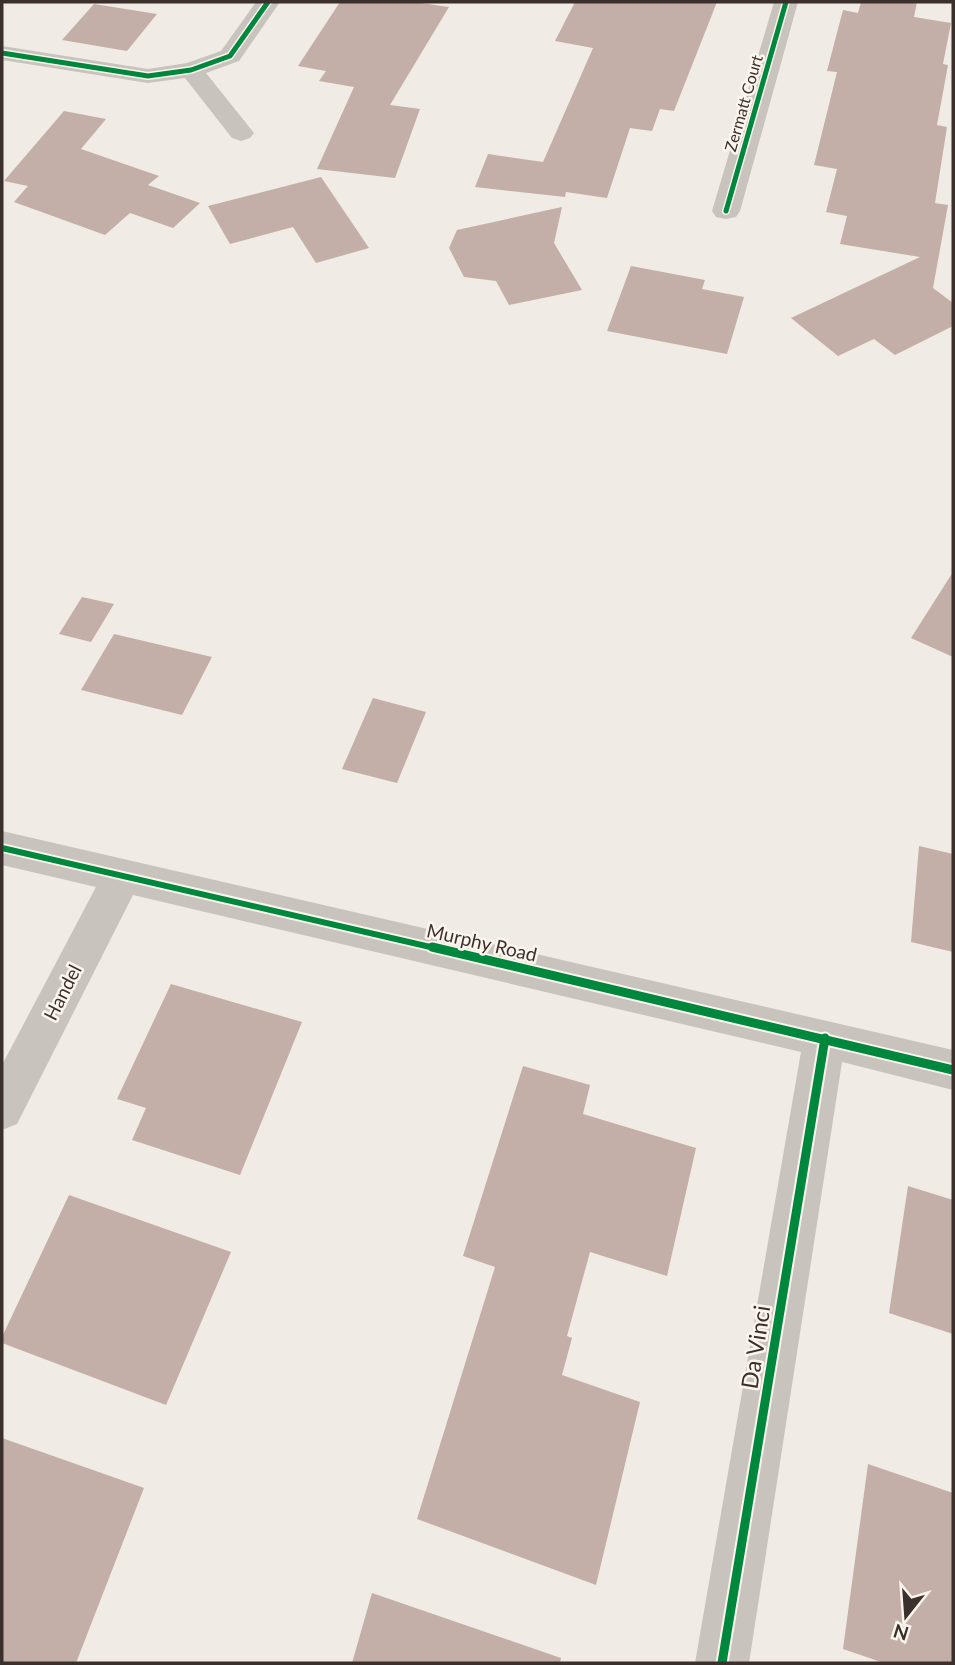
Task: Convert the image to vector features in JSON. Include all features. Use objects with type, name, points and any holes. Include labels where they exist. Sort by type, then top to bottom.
[{"type":"street","points":[[2,53],[148,76],[191,70],[230,55],[268,2]]},
{"type":"street","name":"Zermatt Court","points":[[726,211],[786,2]]},
{"type":"street","points":[[191,70],[241,133]]},
{"type":"street","name":"Murphy Road","points":[[2,848],[953,1070]]},
{"type":"street","name":"Handel","points":[[2,1109],[123,875]]},
{"type":"street","name":"Da Vinci","points":[[722,1663],[825,1038]]},
{"type":"building","points":[[340,2],[414,2],[449,7],[390,105],[420,109],[395,178],[317,169],[354,87],[319,81],[326,71],[298,66]]},
{"type":"building","points":[[575,2],[717,2],[674,111],[660,109],[652,131],[630,128],[607,198],[566,192],[565,197],[475,187],[488,154],[543,162],[593,48],[555,41]]},
{"type":"building","points":[[861,2],[917,2],[914,17],[951,23],[943,64],[948,65],[937,125],[947,127],[935,203],[948,205],[933,288],[953,303],[953,326],[895,355],[874,339],[838,356],[791,318],[920,257],[840,244],[847,216],[826,212],[837,169],[814,165],[837,72],[827,71],[843,10],[858,13]]},
{"type":"building","points":[[94,4],[157,14],[127,51],[62,40]]},
{"type":"building","points":[[64,111],[106,119],[81,149],[159,176],[148,185],[200,203],[173,228],[130,213],[105,235],[14,202],[28,186],[4,181]]},
{"type":"building","points":[[321,177],[369,248],[316,263],[293,227],[230,244],[208,206]]},
{"type":"building","points":[[562,207],[554,243],[582,290],[509,305],[496,281],[464,277],[449,248],[457,230]]},
{"type":"building","points":[[631,266],[705,280],[702,289],[744,297],[727,354],[607,331]]},
{"type":"building","points":[[953,572],[953,657],[911,638]]},
{"type":"building","points":[[82,597],[114,604],[91,642],[59,634]]},
{"type":"building","points":[[114,634],[212,657],[182,715],[81,690]]},
{"type":"building","points":[[373,698],[426,712],[397,783],[342,769]]},
{"type":"building","points":[[919,846],[953,854],[953,952],[911,942]]},
{"type":"building","points":[[171,984],[302,1022],[240,1175],[132,1140],[146,1108],[117,1099]]},
{"type":"building","points":[[523,1066],[590,1085],[583,1114],[696,1148],[667,1276],[590,1252],[567,1336],[572,1338],[562,1375],[640,1402],[596,1585],[417,1519],[495,1267],[463,1256]]},
{"type":"building","points":[[908,1186],[953,1200],[953,1334],[889,1313]]},
{"type":"building","points":[[69,1195],[231,1252],[166,1405],[2,1343],[2,1337]]},
{"type":"building","points":[[2,1438],[144,1488],[76,1663],[2,1663]]},
{"type":"building","points":[[868,1464],[953,1493],[953,1663],[884,1663],[843,1649]]},
{"type":"building","points":[[372,1593],[561,1658],[560,1663],[352,1663]]},
{"type":"cycle path","points":[[2,53],[148,76],[191,70],[230,56],[268,2]]},
{"type":"cycle path","points":[[726,211],[786,2]]},
{"type":"cycle path","points":[[2,848],[953,1070]]},
{"type":"cycle path","points":[[722,1663],[825,1038]]}]
